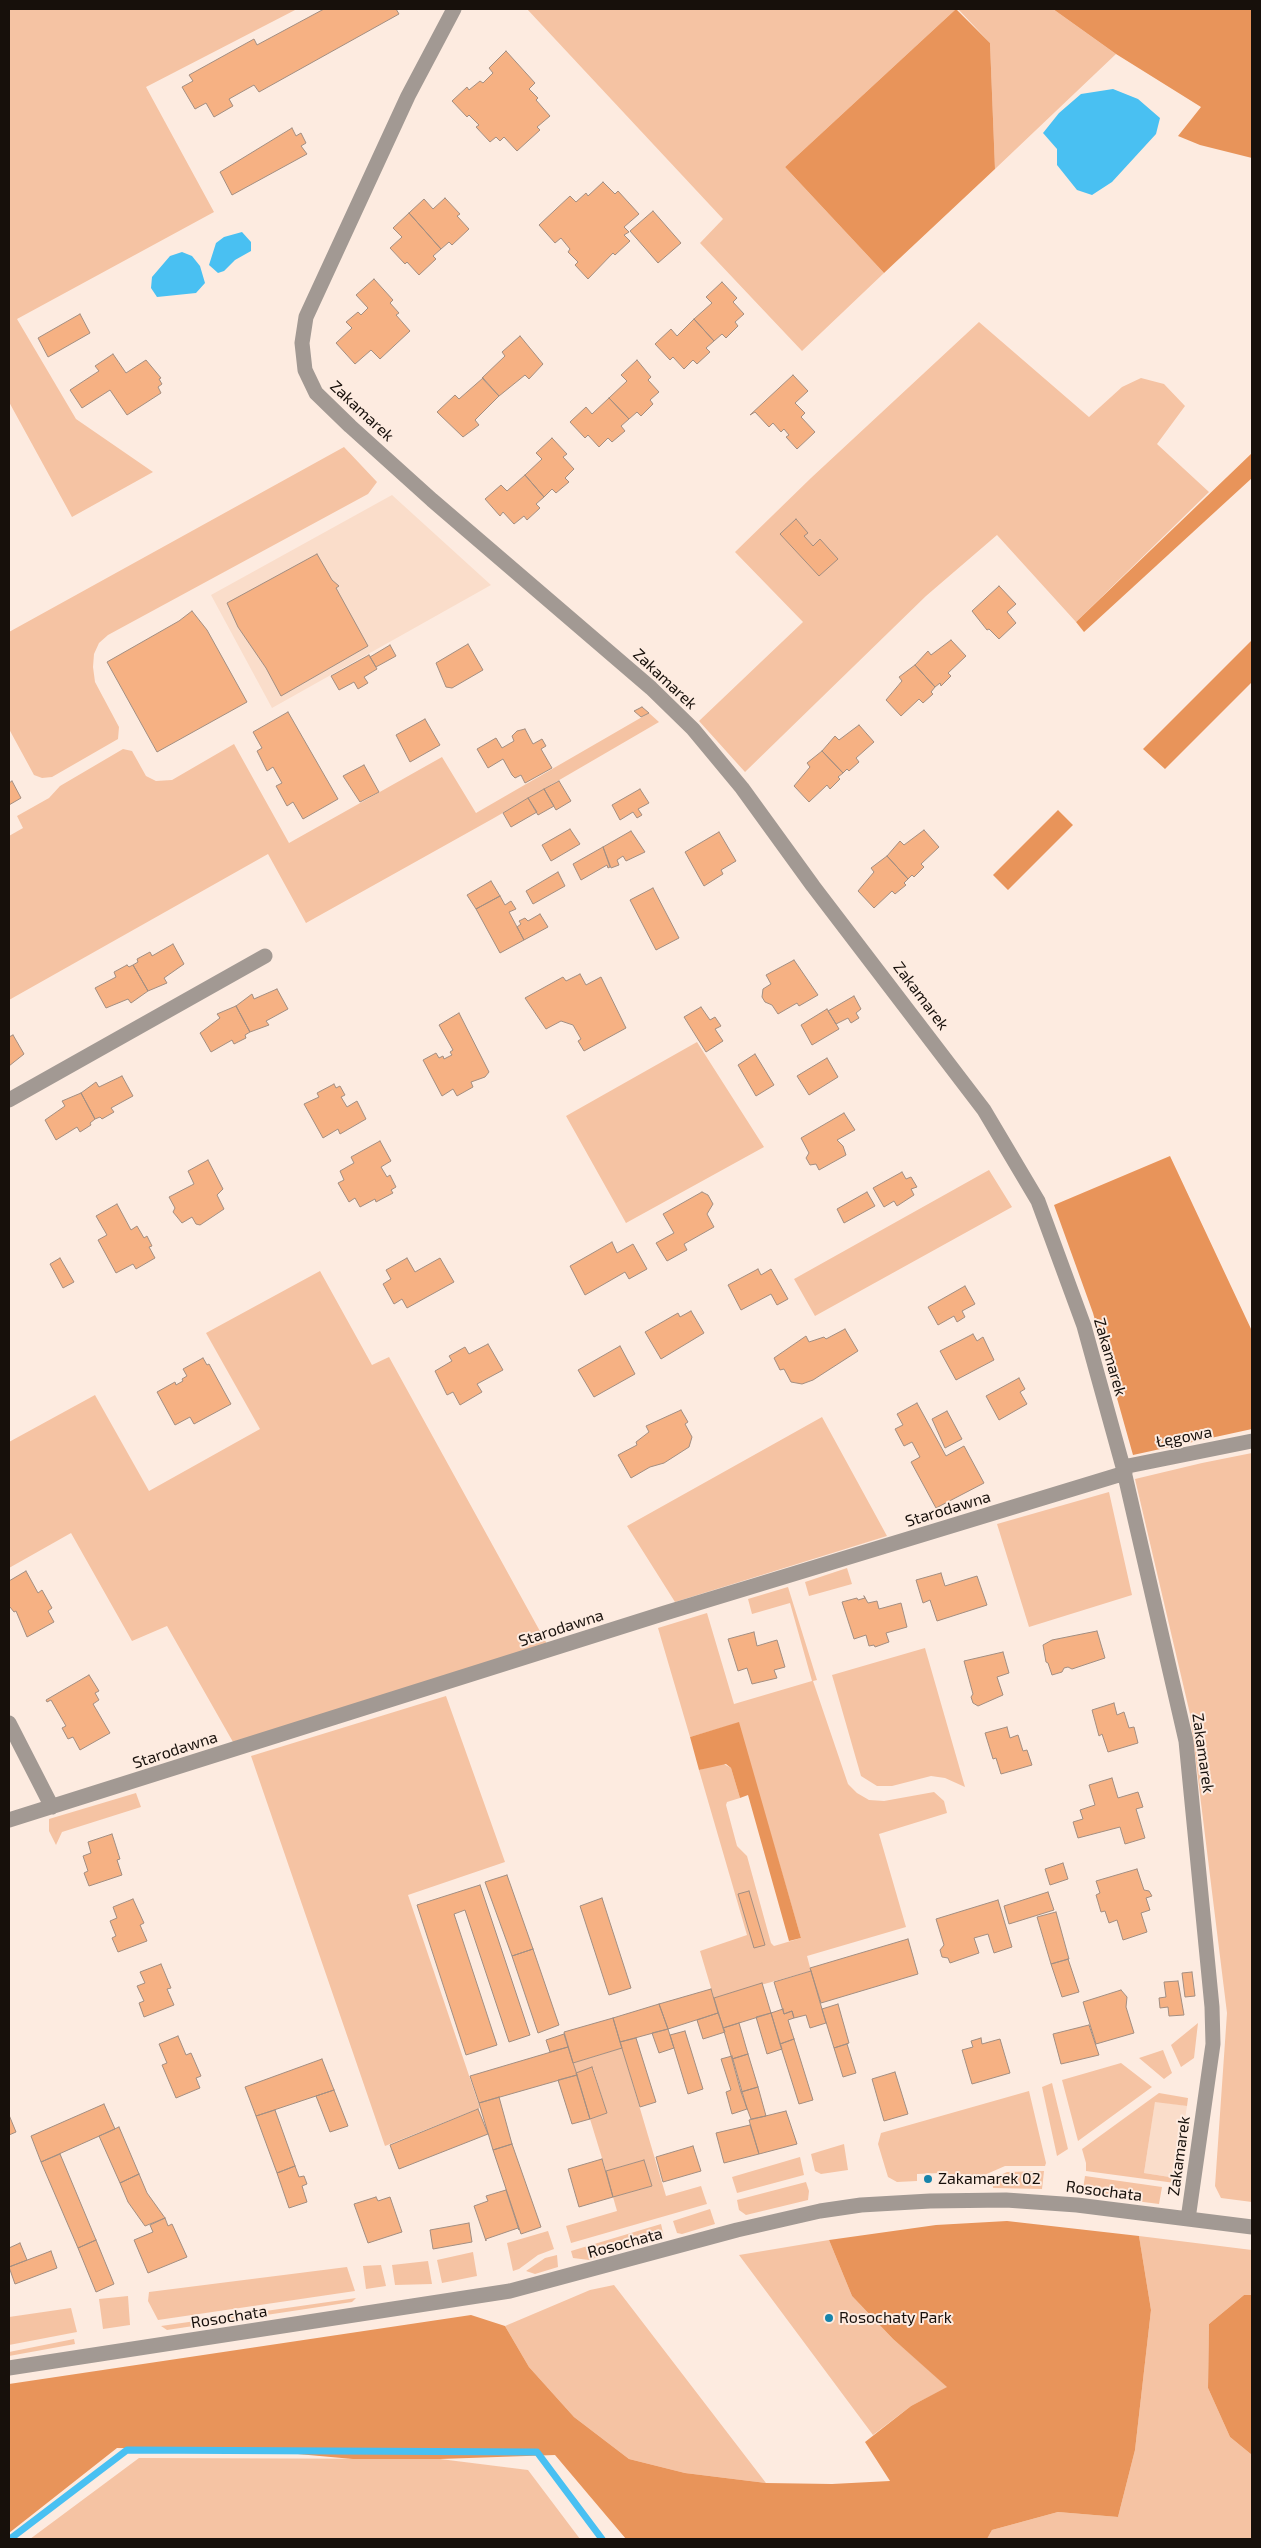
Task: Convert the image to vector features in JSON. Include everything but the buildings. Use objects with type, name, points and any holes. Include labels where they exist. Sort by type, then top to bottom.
[{"type":"street","name":"Zakamarek","points":[[454,9],[408,96],[306,317],[302,342],[305,370],[316,393],[350,426],[432,500],[651,688],[692,728],[742,788],[813,886],[984,1110],[1038,1201],[1084,1326],[1124,1470],[1186,1741],[1212,2007],[1213,2044],[1188,2219]]},
{"type":"street","points":[[9,1100],[265,956]]},
{"type":"street","name":"Łęgowa","points":[[1124,1470],[1252,1441]]},
{"type":"street","name":"Starodawna","points":[[9,1820],[1124,1470]]},
{"type":"street","points":[[9,1723],[52,1807]]},
{"type":"street","name":"Rosochata","points":[[9,2368],[510,2291],[737,2230],[820,2211],[861,2205],[1006,2200],[1077,2205],[1252,2227]]},
{"type":"shaded area","points":[[9,9],[297,9],[146,87],[214,212],[17,319],[76,419],[153,472],[72,517],[9,402]]},
{"type":"shaded area","points":[[527,9],[956,9],[785,167],[884,273],[802,351],[700,243],[723,219]]},
{"type":"shaded area","points":[[956,9],[990,43],[995,169],[884,273],[785,167]]},
{"type":"shaded area","points":[[958,9],[1053,9],[1116,54],[995,169],[990,43]]},
{"type":"shaded area","points":[[1053,9],[1252,9],[1252,158],[1200,145],[1178,136],[1201,107],[1116,54]]},
{"type":"shaded area","points":[[979,322],[1089,417],[1122,387],[1141,378],[1164,384],[1185,406],[1157,444],[1209,492],[1076,622],[997,535],[926,596],[745,772],[699,721],[803,622],[735,552],[811,478]]},
{"type":"shaded area","points":[[344,447],[377,482],[368,494],[108,635],[99,643],[94,654],[93,667],[95,682],[119,727],[118,739],[52,777],[42,778],[34,775],[9,729],[9,632]]},
{"type":"shaded area","points":[[1252,453],[1252,478],[1084,632],[1076,622]]},
{"type":"shaded area","points":[[392,495],[491,585],[272,708],[211,595]]},
{"type":"shaded area","points":[[1252,640],[1252,682],[1165,769],[1143,749]]},
{"type":"shaded area","points":[[649,713],[659,722],[494,818],[306,923],[268,854],[9,1000],[9,836],[23,828],[17,816],[49,798],[60,786],[123,749],[132,751],[146,776],[156,781],[172,780],[234,744],[289,843],[442,757],[476,813]]},
{"type":"shaded area","points":[[1058,810],[1073,825],[1008,890],[993,875]]},
{"type":"shaded area","points":[[697,1042],[764,1147],[626,1223],[566,1116]]},
{"type":"shaded area","points":[[1170,1156],[1252,1331],[1252,1429],[1133,1455],[1093,1313],[1054,1205]]},
{"type":"shaded area","points":[[989,1170],[1012,1207],[815,1316],[794,1279]]},
{"type":"shaded area","points":[[320,1271],[372,1365],[389,1357],[547,1644],[233,1742],[167,1626],[132,1641],[71,1533],[9,1568],[9,1442],[95,1395],[149,1491],[260,1429],[206,1333]]},
{"type":"shaded area","points":[[822,1417],[887,1536],[675,1602],[627,1526]]},
{"type":"shaded area","points":[[1252,1453],[1252,2202],[1221,2198],[1215,2186],[1227,2013],[1190,1714],[1135,1479]]},
{"type":"shaded area","points":[[1109,1492],[1132,1595],[1029,1627],[997,1524]]},
{"type":"shaded area","points":[[847,1568],[852,1584],[809,1596],[805,1582]]},
{"type":"shaded area","points":[[788,1587],[817,1680],[813,1681],[848,1784],[857,1793],[869,1800],[884,1801],[934,1792],[944,1801],[947,1813],[879,1834],[906,1927],[807,1956],[811,1971],[714,1998],[700,1951],[747,1935],[699,1770],[722,1763],[731,1768],[740,1798],[727,1802],[726,1805],[737,1846],[747,1856],[771,1943],[774,1946],[801,1938],[738,1723],[690,1737],[658,1628],[707,1613],[734,1704],[812,1681],[790,1603],[752,1614],[748,1599]]},
{"type":"shaded area","points":[[925,1648],[965,1787],[945,1778],[931,1776],[892,1786],[877,1786],[861,1776],[832,1675]]},
{"type":"shaded area","points":[[446,1696],[505,1862],[408,1895],[480,2108],[385,2146],[251,1756]]},
{"type":"shaded area","points":[[739,1722],[801,1938],[789,1941],[748,1795],[740,1798],[731,1768],[726,1764],[699,1770],[690,1737]]},
{"type":"shaded area","points":[[136,1793],[141,1807],[62,1832],[56,1845],[49,1831],[49,1819]]},
{"type":"shaded area","points":[[1198,2023],[1194,2058],[1181,2067],[1171,2045]]},
{"type":"shaded area","points":[[622,2048],[666,2196],[701,2186],[707,2204],[571,2243],[566,2226],[617,2211],[613,2197],[652,2186],[644,2160],[606,2171],[590,2119],[607,2113],[593,2068],[576,2073],[573,2063]]},
{"type":"shaded area","points":[[1163,2050],[1172,2073],[1164,2079],[1139,2058]]},
{"type":"shaded area","points":[[1121,2063],[1152,2087],[1078,2141],[1062,2080]]},
{"type":"shaded area","points":[[1052,2083],[1068,2149],[1057,2156],[1042,2087]]},
{"type":"shaded area","points":[[1029,2091],[1046,2163],[1045,2166],[1005,2166],[973,2180],[941,2180],[940,2173],[917,2174],[917,2181],[897,2182],[888,2177],[878,2144],[881,2133]]},
{"type":"shaded area","points":[[1159,2093],[1188,2098],[1187,2106],[1155,2102],[1144,2173],[1176,2178],[1175,2183],[1086,2171],[1082,2149]]},
{"type":"shaded area","points":[[1155,2101],[1187,2106],[1176,2178],[1144,2173]]},
{"type":"shaded area","points":[[844,2144],[848,2170],[821,2174],[815,2171],[811,2154]]},
{"type":"shaded area","points":[[800,2157],[804,2175],[737,2193],[732,2177]]},
{"type":"shaded area","points":[[1044,2171],[1042,2189],[993,2188],[992,2179],[1007,2172]]},
{"type":"shaded area","points":[[1085,2176],[1162,2187],[1159,2204],[1089,2195],[1083,2189]]},
{"type":"shaded area","points":[[806,2182],[809,2191],[808,2200],[746,2215],[739,2210],[737,2200]]},
{"type":"shaded area","points":[[710,2209],[715,2224],[682,2234],[677,2233],[673,2221]]},
{"type":"shaded area","points":[[1007,2221],[1139,2236],[1151,2310],[1135,2450],[1118,2517],[1058,2512],[992,2530],[987,2539],[626,2539],[555,2455],[440,2459],[353,2459],[253,2450],[117,2448],[9,2533],[9,2384],[471,2315],[505,2326],[529,2367],[574,2417],[629,2459],[685,2473],[766,2483],[832,2484],[890,2481],[865,2442],[911,2406],[947,2387],[893,2339],[852,2296],[829,2240],[936,2225]]},
{"type":"shaded area","points":[[661,2224],[664,2237],[589,2260],[573,2258],[571,2251]]},
{"type":"shaded area","points":[[548,2231],[554,2249],[538,2255],[519,2269],[513,2271],[507,2243]]},
{"type":"shaded area","points":[[1139,2236],[1252,2250],[1252,2295],[1244,2295],[1209,2324],[1208,2388],[1230,2437],[1252,2455],[1252,2539],[987,2539],[992,2530],[1058,2512],[1118,2517],[1135,2450],[1151,2310]]},
{"type":"shaded area","name":"Rosochaty Park","points":[[829,2240],[852,2296],[893,2339],[948,2387],[911,2406],[873,2435],[739,2255]]},
{"type":"shaded area","points":[[473,2252],[477,2276],[442,2283],[437,2260]]},
{"type":"shaded area","points":[[557,2255],[558,2267],[535,2274],[526,2271],[545,2258]]},
{"type":"shaded area","points":[[428,2261],[432,2284],[395,2285],[392,2265]]},
{"type":"shaded area","points":[[381,2265],[386,2286],[366,2289],[363,2266]]},
{"type":"shaded area","points":[[347,2267],[355,2291],[158,2320],[148,2301],[149,2292]]},
{"type":"shaded area","points":[[614,2285],[766,2483],[685,2473],[629,2459],[574,2417],[529,2367],[505,2326],[590,2290]]},
{"type":"shaded area","points":[[1244,2295],[1252,2295],[1252,2455],[1230,2437],[1208,2388],[1209,2324]]},
{"type":"shaded area","points":[[128,2296],[130,2325],[103,2329],[99,2299]]},
{"type":"shaded area","points":[[356,2298],[352,2302],[167,2330],[161,2326]]},
{"type":"shaded area","points":[[71,2308],[77,2332],[9,2345],[9,2317]]},
{"type":"shaded area","points":[[74,2339],[75,2344],[9,2356],[9,2352]]},
{"type":"shaded area","points":[[139,2458],[440,2459],[528,2470],[580,2539],[30,2539]]},
{"type":"water","points":[[1113,89],[1138,99],[1160,118],[1156,134],[1112,182],[1092,195],[1077,190],[1057,165],[1057,149],[1043,133],[1059,113],[1081,94]]},
{"type":"water","points":[[242,232],[251,242],[251,251],[235,260],[224,271],[218,273],[209,265],[216,243],[224,237]]},
{"type":"water","points":[[182,252],[192,256],[200,266],[205,283],[196,293],[157,297],[151,288],[152,277],[170,256]]},
{"type":"waterway","points":[[10,2539],[127,2450],[537,2452],[602,2539]]},
{"type":"place","name":"Zakamarek 02","points":[[928,2179]]},
{"type":"place","name":"Rosochaty Park","points":[[829,2318]]}]
